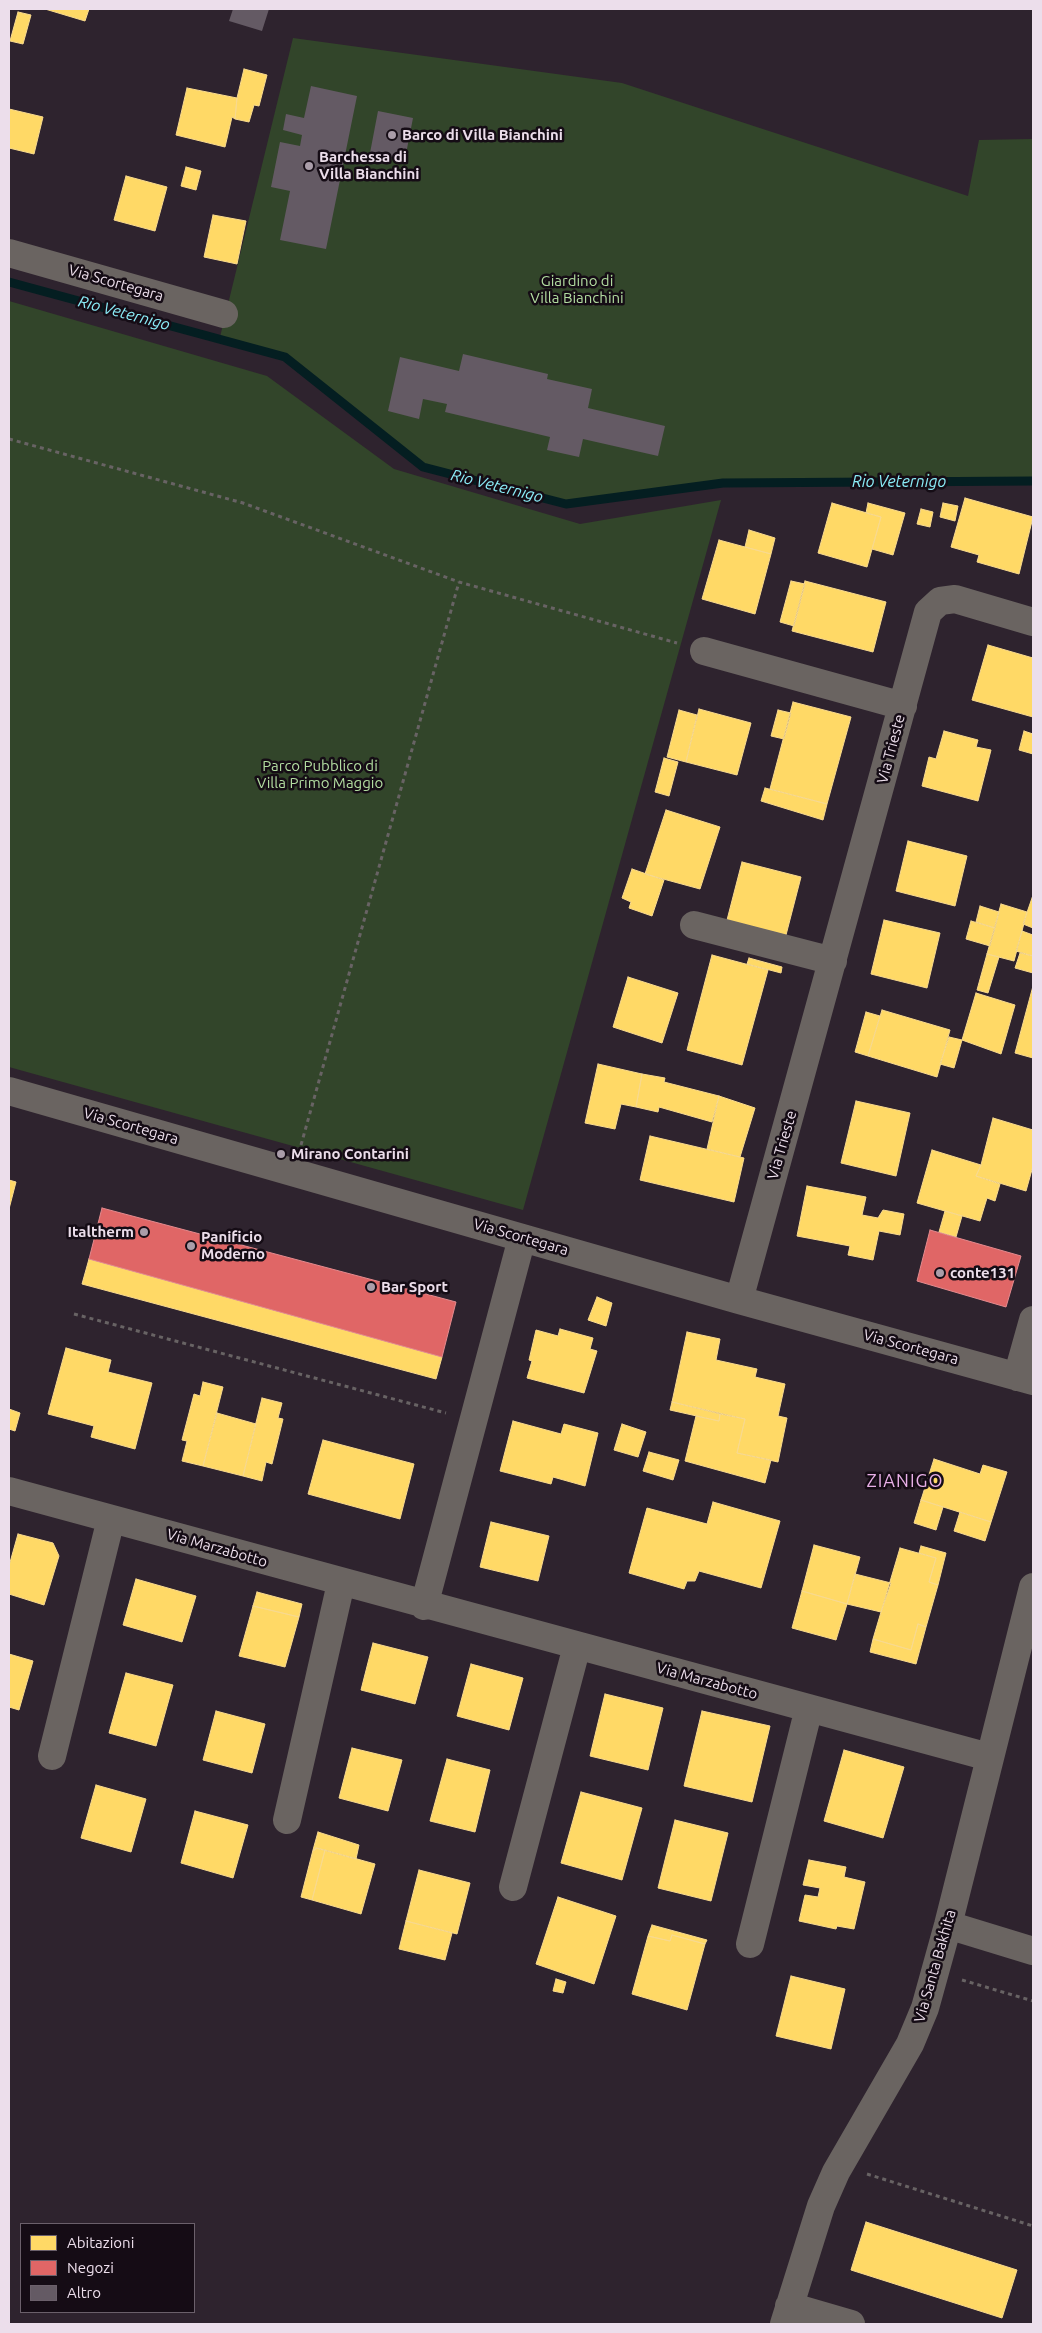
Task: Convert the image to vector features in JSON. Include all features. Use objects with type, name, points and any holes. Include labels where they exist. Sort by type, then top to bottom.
[{"type":"street","name":"Via Scortegara","points":[[9,253],[224,314]]},
{"type":"street","points":[[903,706],[928,612],[940,601],[955,599],[1033,622]]},
{"type":"street","name":"Via Trieste","points":[[704,651],[903,706],[739,1300]]},
{"type":"street","points":[[694,925],[833,961]]},
{"type":"street","name":"Via Scortegara","points":[[9,1091],[739,1300],[1025,1379]]},
{"type":"street","points":[[424,1606],[522,1238]]},
{"type":"street","points":[[1025,1379],[1033,1320]]},
{"type":"street","name":"Via Marzabotto","points":[[9,1491],[424,1606],[809,1708],[989,1758]]},
{"type":"street","points":[[52,1756],[111,1519]]},
{"type":"street","points":[[287,1820],[340,1583]]},
{"type":"street","name":"Via Santa Bakhita","points":[[786,2315],[821,2206],[833,2180],[918,2026],[948,1925],[989,1758],[1029,1620],[1033,1587]]},
{"type":"street","points":[[513,1887],[577,1646]]},
{"type":"street","points":[[750,1944],[809,1708]]},
{"type":"street","points":[[948,1925],[1033,1951]]},
{"type":"street","points":[[786,2315],[851,2324]]},
{"type":"path","points":[[9,439],[243,502],[459,582],[704,651]]},
{"type":"path","points":[[294,1172],[459,582]]},
{"type":"path","points":[[74,1314],[473,1420]]},
{"type":"path","points":[[961,1979],[1033,2002]]},
{"type":"path","points":[[860,2172],[1033,2226]]},
{"type":"green space","name":"Giardino di Villa Bianchini","points":[[293,38],[622,83],[968,196],[979,140],[1033,139],[1033,481],[723,483],[566,504],[423,467],[285,357],[220,337]]},
{"type":"green space","name":"Parco Pubblico di Villa Primo Maggio","points":[[9,301],[267,376],[394,469],[580,524],[721,500],[523,1210],[9,1067]]},
{"type":"building: Abitazioni","points":[[45,9],[89,9],[85,21]]},
{"type":"building: Abitazioni","points":[[18,12],[31,15],[23,44],[10,41]]},
{"type":"building: Abitazioni","points":[[244,69],[267,75],[259,106],[254,105],[249,122],[235,119],[237,98]]},
{"type":"building: Abitazioni","points":[[187,88],[237,98],[235,119],[232,117],[225,147],[176,135]]},
{"type":"building: Abitazioni","points":[[9,109],[43,117],[34,154],[9,148]]},
{"type":"building: Abitazioni","points":[[186,167],[201,171],[196,190],[181,186]]},
{"type":"building: Abitazioni","points":[[126,176],[167,187],[155,231],[114,220]]},
{"type":"building: Abitazioni","points":[[213,215],[246,221],[237,264],[204,257]]},
{"type":"building: Abitazioni","points":[[965,498],[1033,517],[1019,574],[977,562],[979,555],[951,547]]},
{"type":"building: Abitazioni","points":[[832,503],[881,517],[867,567],[818,553]]},
{"type":"building: Abitazioni","points":[[868,503],[905,513],[893,555],[872,549],[881,517],[866,513]]},
{"type":"building: Abitazioni","points":[[943,503],[958,506],[955,521],[940,517]]},
{"type":"building: Abitazioni","points":[[921,509],[933,512],[930,527],[917,524]]},
{"type":"building: Abitazioni","points":[[749,530],[775,538],[771,554],[745,547]]},
{"type":"building: Abitazioni","points":[[719,540],[771,554],[755,614],[702,599]]},
{"type":"building: Abitazioni","points":[[791,581],[805,584],[794,626],[780,622]]},
{"type":"building: Abitazioni","points":[[805,581],[886,602],[873,652],[792,631]]},
{"type":"building: Abitazioni","points":[[988,645],[1033,658],[1033,717],[972,700]]},
{"type":"building: Abitazioni","points":[[793,702],[851,717],[827,804],[770,789]]},
{"type":"building: Abitazioni","points":[[699,709],[751,723],[737,775],[686,762]]},
{"type":"building: Abitazioni","points":[[679,710],[697,715],[686,762],[667,757]]},
{"type":"building: Abitazioni","points":[[778,710],[791,713],[784,739],[771,736]]},
{"type":"building: Abitazioni","points":[[944,731],[978,740],[976,747],[991,750],[978,801],[922,786],[929,757],[936,759]]},
{"type":"building: Abitazioni","points":[[1024,731],[1033,734],[1033,754],[1019,750]]},
{"type":"building: Abitazioni","points":[[664,758],[678,762],[669,796],[655,792]]},
{"type":"building: Abitazioni","points":[[765,788],[827,804],[823,820],[761,801]]},
{"type":"building: Abitazioni","points":[[666,810],[720,827],[700,889],[645,874]]},
{"type":"building: Abitazioni","points":[[908,841],[967,856],[955,906],[896,891]]},
{"type":"building: Abitazioni","points":[[742,862],[801,877],[786,935],[727,920]]},
{"type":"building: Abitazioni","points":[[632,869],[664,880],[652,916],[629,908],[631,902],[622,898]]},
{"type":"building: Abitazioni","points":[[1033,899],[1033,928],[1023,924]]},
{"type":"building: Abitazioni","points":[[1001,904],[1027,912],[1014,961],[987,954]]},
{"type":"building: Abitazioni","points":[[980,906],[999,912],[995,928],[976,922]]},
{"type":"building: Abitazioni","points":[[884,920],[940,933],[927,988],[871,974]]},
{"type":"building: Abitazioni","points":[[971,921],[995,928],[990,946],[966,939]]},
{"type":"building: Abitazioni","points":[[1022,931],[1033,935],[1033,956],[1016,951]]},
{"type":"building: Abitazioni","points":[[1020,953],[1033,956],[1033,973],[1015,968]]},
{"type":"building: Abitazioni","points":[[987,954],[999,957],[988,993],[977,990]]},
{"type":"building: Abitazioni","points":[[712,955],[768,970],[742,1065],[687,1050]]},
{"type":"building: Abitazioni","points":[[749,958],[782,967],[781,973],[747,964]]},
{"type":"building: Abitazioni","points":[[628,977],[678,993],[662,1043],[613,1027]]},
{"type":"building: Abitazioni","points":[[1033,986],[1033,1058],[1015,1053]]},
{"type":"building: Abitazioni","points":[[976,993],[1015,1005],[1001,1054],[962,1040]]},
{"type":"building: Abitazioni","points":[[882,1010],[950,1030],[937,1077],[868,1056]]},
{"type":"building: Abitazioni","points":[[866,1012],[880,1016],[868,1056],[855,1052]]},
{"type":"building: Abitazioni","points":[[949,1037],[962,1040],[954,1068],[940,1064]]},
{"type":"building: Abitazioni","points":[[598,1064],[642,1074],[636,1107],[621,1104],[615,1129],[585,1123]]},
{"type":"building: Abitazioni","points":[[642,1074],[665,1078],[664,1082],[719,1096],[712,1122],[659,1107],[658,1112],[636,1107]]},
{"type":"building: Abitazioni","points":[[719,1096],[755,1108],[740,1157],[707,1149]]},
{"type":"building: Abitazioni","points":[[856,1101],[910,1113],[896,1176],[841,1163]]},
{"type":"building: Abitazioni","points":[[993,1118],[1033,1130],[1033,1166],[1026,1191],[976,1176],[981,1165]]},
{"type":"building: Abitazioni","points":[[650,1136],[744,1158],[734,1202],[640,1180]]},
{"type":"building: Abitazioni","points":[[932,1150],[981,1165],[976,1176],[1000,1184],[995,1201],[987,1198],[980,1221],[917,1203]]},
{"type":"building: Abitazioni","points":[[9,1180],[16,1182],[9,1209]]},
{"type":"building: Abitazioni","points":[[807,1186],[866,1197],[862,1215],[878,1218],[883,1210],[904,1214],[900,1235],[879,1231],[873,1260],[848,1255],[850,1246],[797,1236]]},
{"type":"building: Abitazioni","points":[[945,1211],[962,1216],[956,1237],[939,1232]]},
{"type":"building: Abitazioni","points":[[89,1259],[442,1357],[436,1379],[82,1284]]},
{"type":"building: Abitazioni","points":[[597,1297],[612,1303],[606,1326],[588,1320]]},
{"type":"building: Abitazioni","points":[[560,1329],[593,1338],[590,1349],[597,1351],[584,1393],[527,1378],[532,1361],[529,1360],[536,1330],[558,1336]]},
{"type":"building: Abitazioni","points":[[687,1332],[720,1339],[716,1360],[757,1369],[755,1377],[785,1384],[778,1416],[787,1418],[778,1462],[737,1453],[745,1419],[672,1402]]},
{"type":"building: Abitazioni","points":[[66,1348],[111,1360],[108,1372],[152,1383],[135,1449],[91,1437],[94,1426],[48,1414]]},
{"type":"building: Abitazioni","points":[[203,1382],[223,1387],[203,1466],[182,1461],[187,1441],[182,1440],[194,1394],[200,1396]]},
{"type":"building: Abitazioni","points":[[262,1398],[282,1403],[278,1418],[283,1419],[272,1464],[266,1462],[262,1481],[243,1476]]},
{"type":"building: Abitazioni","points":[[672,1402],[720,1414],[719,1421],[670,1410]]},
{"type":"building: Abitazioni","points":[[9,1409],[20,1413],[15,1431],[9,1429]]},
{"type":"building: Abitazioni","points":[[217,1413],[256,1424],[243,1476],[203,1466]]},
{"type":"building: Abitazioni","points":[[720,1414],[745,1419],[737,1453],[771,1460],[765,1483],[685,1461],[696,1416],[719,1421]]},
{"type":"building: Abitazioni","points":[[513,1421],[561,1434],[564,1424],[598,1433],[585,1486],[553,1477],[551,1484],[500,1471]]},
{"type":"building: Abitazioni","points":[[622,1424],[646,1432],[638,1457],[614,1450]]},
{"type":"building: Abitazioni","points":[[323,1440],[414,1464],[400,1519],[308,1494]]},
{"type":"building: Abitazioni","points":[[649,1452],[679,1460],[673,1480],[643,1471]]},
{"type":"building: Abitazioni","points":[[934,1459],[980,1474],[983,1465],[1007,1472],[991,1522],[921,1500]]},
{"type":"building: Abitazioni","points":[[921,1500],[943,1507],[936,1530],[914,1523]]},
{"type":"building: Abitazioni","points":[[713,1502],[780,1521],[761,1588],[699,1571],[695,1581],[687,1581],[684,1589],[629,1573],[647,1508],[707,1524]]},
{"type":"building: Abitazioni","points":[[960,1512],[991,1522],[985,1541],[954,1531]]},
{"type":"building: Abitazioni","points":[[491,1522],[549,1536],[538,1581],[480,1567]]},
{"type":"building: Abitazioni","points":[[18,1534],[53,1543],[59,1556],[44,1605],[9,1594],[9,1566]]},
{"type":"building: Abitazioni","points":[[814,1545],[860,1557],[847,1604],[802,1591]]},
{"type":"building: Abitazioni","points":[[921,1546],[946,1553],[938,1585],[929,1582],[936,1558],[919,1553]]},
{"type":"building: Abitazioni","points":[[900,1548],[936,1558],[929,1582],[938,1585],[926,1627],[918,1624],[911,1650],[873,1639]]},
{"type":"building: Abitazioni","points":[[855,1574],[891,1583],[881,1612],[847,1604]]},
{"type":"building: Abitazioni","points":[[136,1579],[196,1596],[182,1642],[123,1625]]},
{"type":"building: Abitazioni","points":[[802,1591],[847,1604],[836,1640],[792,1628]]},
{"type":"building: Abitazioni","points":[[257,1592],[302,1604],[299,1617],[253,1606]]},
{"type":"building: Abitazioni","points":[[253,1606],[299,1617],[285,1667],[239,1656]]},
{"type":"building: Abitazioni","points":[[918,1624],[926,1627],[916,1664],[870,1652],[873,1639],[911,1650]]},
{"type":"building: Abitazioni","points":[[373,1643],[428,1657],[415,1704],[361,1690]]},
{"type":"building: Abitazioni","points":[[9,1654],[33,1661],[19,1710],[9,1707]]},
{"type":"building: Abitazioni","points":[[471,1664],[523,1678],[509,1730],[457,1716]]},
{"type":"building: Abitazioni","points":[[126,1673],[173,1685],[156,1746],[109,1733]]},
{"type":"building: Abitazioni","points":[[605,1694],[663,1708],[648,1770],[590,1756]]},
{"type":"building: Abitazioni","points":[[216,1711],[265,1724],[252,1773],[203,1760]]},
{"type":"building: Abitazioni","points":[[702,1711],[770,1726],[752,1802],[684,1786]]},
{"type":"building: Abitazioni","points":[[352,1748],[402,1760],[388,1811],[339,1798]]},
{"type":"building: Abitazioni","points":[[844,1750],[904,1767],[883,1838],[824,1821]]},
{"type":"building: Abitazioni","points":[[447,1759],[490,1770],[475,1832],[430,1821]]},
{"type":"building: Abitazioni","points":[[96,1785],[146,1799],[131,1852],[81,1838]]},
{"type":"building: Abitazioni","points":[[581,1792],[642,1808],[622,1880],[561,1863]]},
{"type":"building: Abitazioni","points":[[195,1811],[248,1825],[233,1878],[181,1863]]},
{"type":"building: Abitazioni","points":[[675,1820],[728,1833],[711,1901],[658,1888]]},
{"type":"building: Abitazioni","points":[[318,1832],[359,1845],[356,1859],[316,1848],[313,1850]]},
{"type":"building: Abitazioni","points":[[316,1848],[325,1850],[312,1900],[301,1897],[313,1850]]},
{"type":"building: Abitazioni","points":[[325,1850],[375,1864],[361,1914],[312,1900]]},
{"type":"building: Abitazioni","points":[[809,1860],[846,1867],[844,1877],[865,1882],[854,1929],[837,1926],[836,1929],[799,1921],[805,1895],[818,1897],[820,1888],[803,1885]]},
{"type":"building: Abitazioni","points":[[419,1870],[470,1883],[457,1934],[406,1921]]},
{"type":"building: Abitazioni","points":[[558,1897],[616,1916],[594,1984],[536,1964]]},
{"type":"building: Abitazioni","points":[[406,1921],[452,1933],[445,1960],[399,1949]]},
{"type":"building: Abitazioni","points":[[652,1925],[707,1940],[705,1944],[672,1935],[670,1941],[648,1936]]},
{"type":"building: Abitazioni","points":[[672,1935],[705,1944],[687,2010],[632,1994],[648,1936],[670,1941]]},
{"type":"building: Abitazioni","points":[[791,1976],[845,1989],[831,2049],[776,2036]]},
{"type":"building: Abitazioni","points":[[556,1979],[566,1982],[563,1993],[553,1991]]},
{"type":"building: Abitazioni","points":[[866,2222],[1017,2270],[1002,2318],[851,2270]]},
{"type":"building: Negozi","points":[[102,1208],[456,1302],[442,1357],[89,1259]]},
{"type":"building: Negozi","points":[[930,1230],[1021,1256],[1006,1307],[917,1281]]},
{"type":"building: Altro","points":[[233,9],[269,9],[262,31],[229,21]]},
{"type":"building: Altro","name":"Barchessa di Villa Bianchini","points":[[311,86],[357,96],[326,249],[280,240],[290,191],[271,187],[280,142],[300,146],[302,135],[283,130],[286,114],[304,118]]},
{"type":"building: Altro","name":"Barco di Villa Bianchini","points":[[378,111],[413,118],[405,159],[370,153]]},
{"type":"building: Altro","points":[[463,354],[548,374],[547,379],[592,389],[588,408],[665,426],[658,456],[583,439],[579,457],[547,450],[550,437],[445,412],[447,404],[423,399],[419,419],[388,411],[400,357],[459,371]]},
{"type":"waterway","name":"Rio Veternigo","points":[[9,282],[285,357],[423,467],[566,504],[723,483],[1033,481]]},
{"type":"place","name":"Barco di Villa Bianchini","points":[[392,135]]},
{"type":"place","name":"Barchessa di Villa Bianchini","points":[[309,166]]},
{"type":"place","name":"Mirano Contarini","points":[[281,1154]]},
{"type":"place","name":"Italtherm","points":[[144,1232]]},
{"type":"place","name":"Panificio Moderno","points":[[191,1246]]},
{"type":"place","name":"conte131","points":[[940,1273]]},
{"type":"place","name":"Bar Sport","points":[[371,1287]]},
{"type":"district","name":"ZIANIGO","points":[[905,1481]]}]
